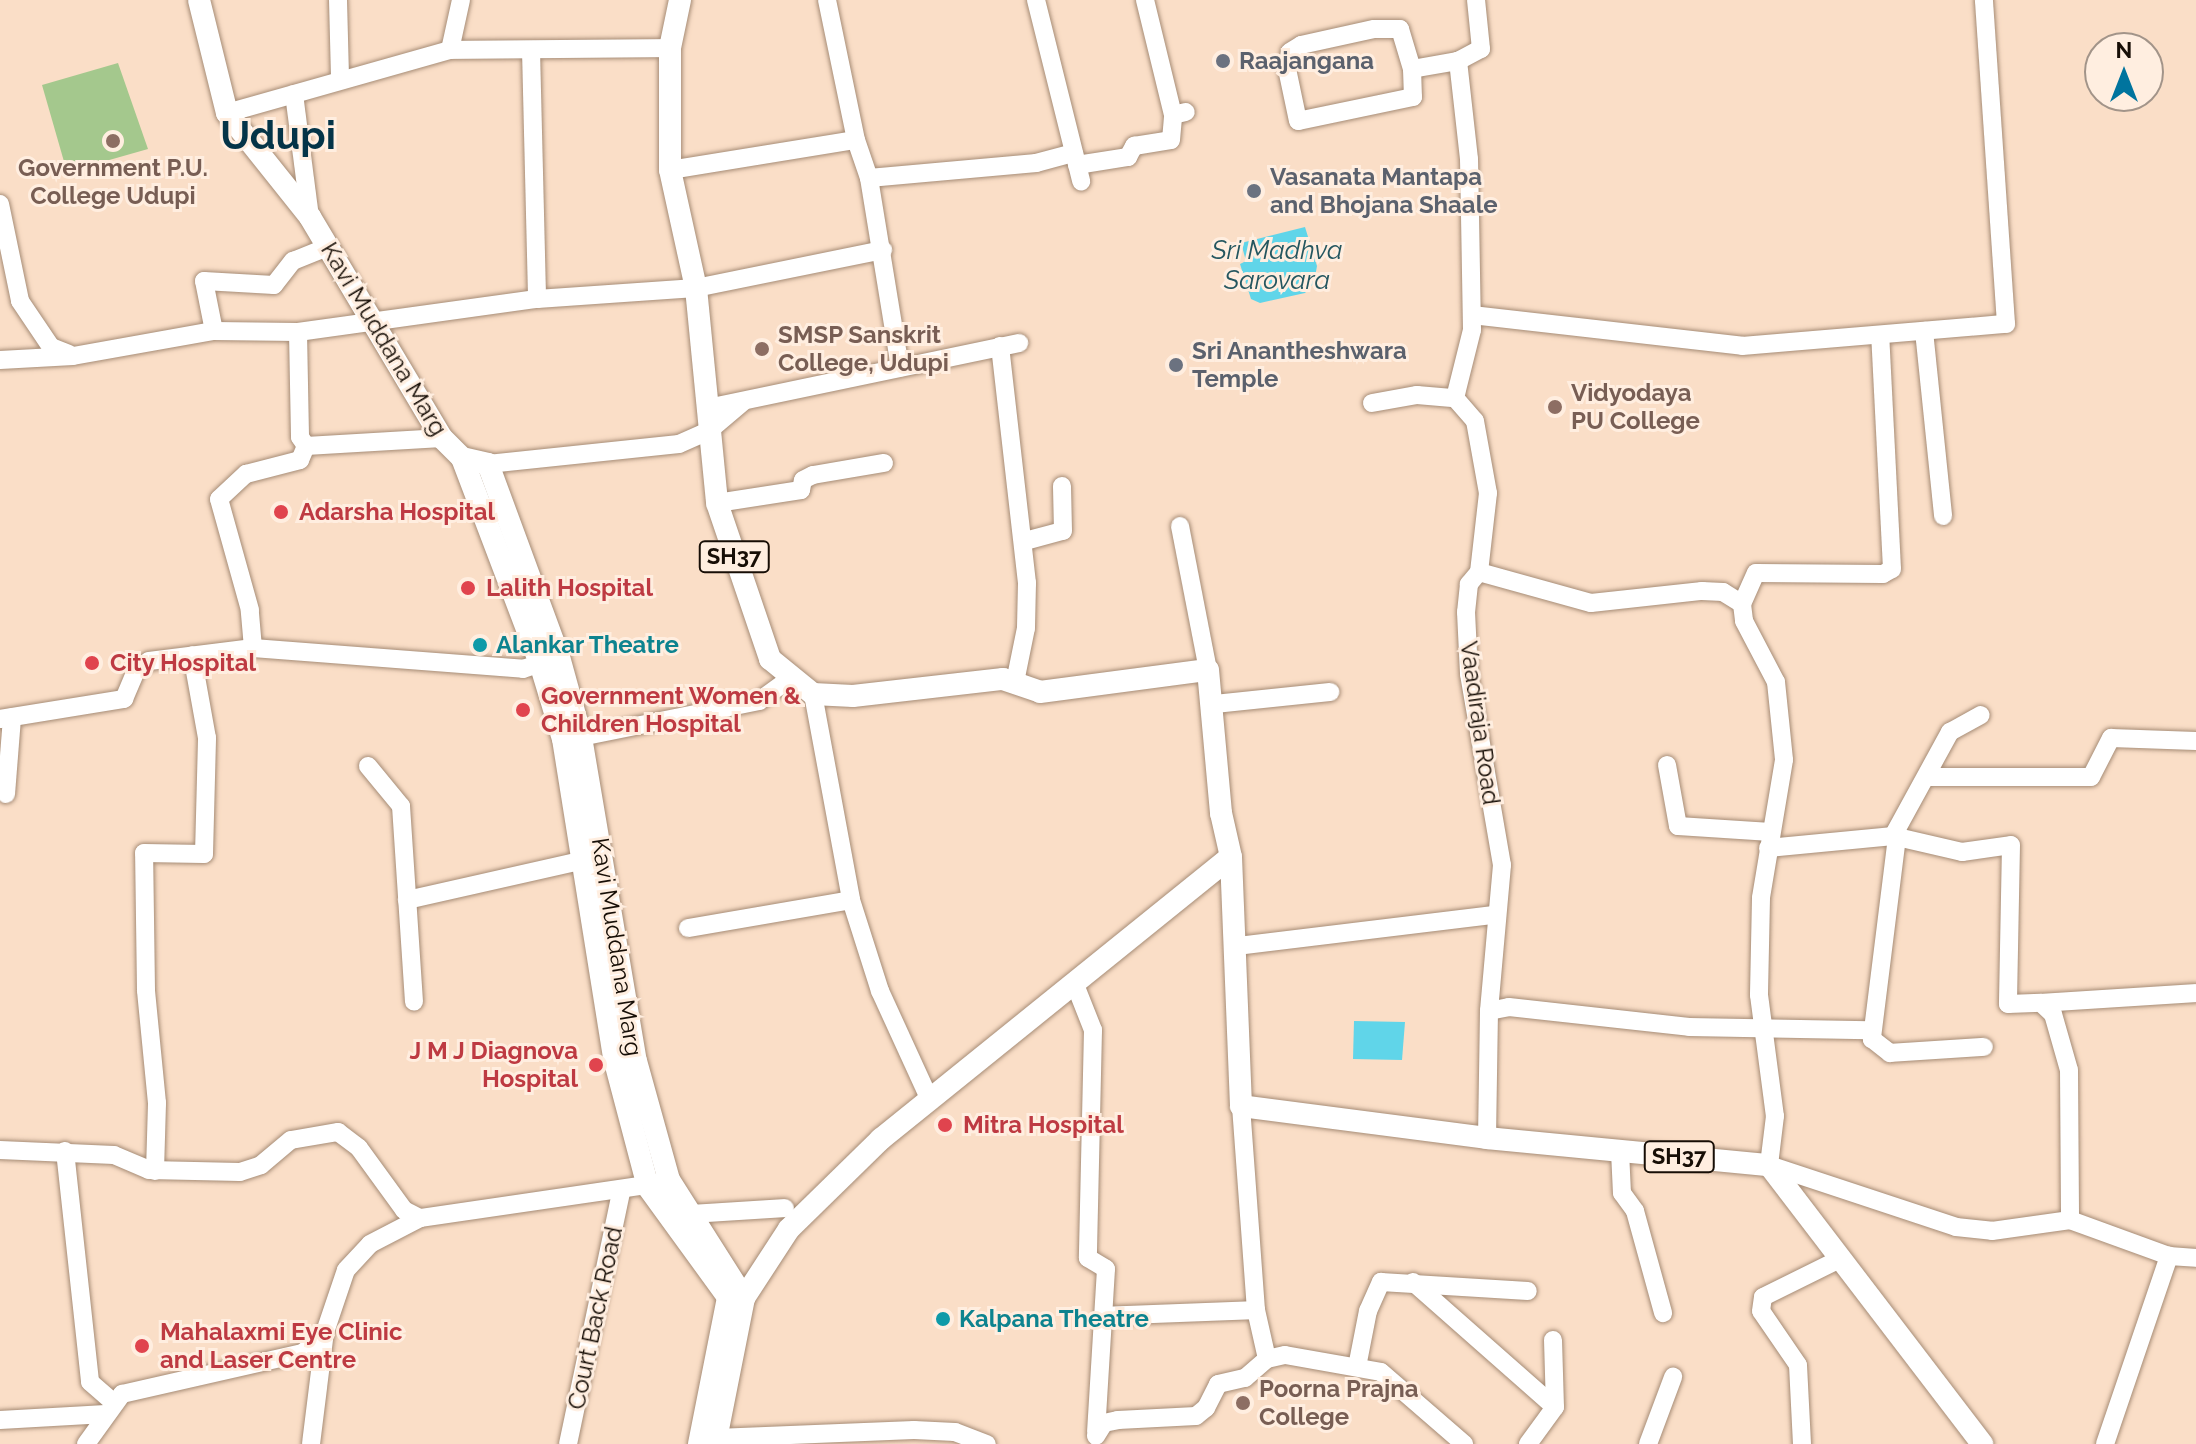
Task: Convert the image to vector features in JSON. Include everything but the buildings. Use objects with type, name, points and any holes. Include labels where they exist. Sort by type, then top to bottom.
[{"type":"main road","points":[[199,0],[227,113]]},
{"type":"main road","name":"SH37","points":[[680,0],[670,48],[670,170],[696,288],[717,503],[754,621],[770,659],[789,679],[813,694]]},
{"type":"main road","name":"Kavi Muddana Marg","points":[[227,113],[310,217],[442,438],[462,458],[540,663],[563,739],[585,860],[615,1062],[659,1183],[736,1298]]},
{"type":"main road","name":"Kavi Muddana Marg","points":[[462,458],[488,464],[559,657],[581,737],[659,1183],[692,1214],[736,1298]]},
{"type":"main road","points":[[813,694],[867,695],[1015,682],[1040,692],[1208,670],[1214,704],[1221,813],[1231,857],[1237,946],[1241,1106]]},
{"type":"main road","points":[[710,1442],[736,1298],[789,1229],[929,1098],[1231,857]]},
{"type":"main road","name":"SH37","points":[[1241,1106],[1487,1138],[1769,1165]]},
{"type":"main road","points":[[1769,1165],[1982,1444]]},
{"type":"street","points":[[338,0],[340,78]]},
{"type":"street","points":[[450,50],[461,0]]},
{"type":"street","points":[[827,0],[856,140],[869,178],[900,367]]},
{"type":"street","points":[[1036,0],[1077,166]]},
{"type":"street","points":[[869,178],[1036,163],[1077,166],[1128,157],[1134,146],[1171,140],[1179,113],[1145,0]]},
{"type":"street","points":[[1412,69],[1458,61],[1481,49],[1476,0]]},
{"type":"street","points":[[1472,315],[1742,346],[2006,324],[1984,0]]},
{"type":"street","points":[[1374,29],[1400,29],[1412,69],[1413,97],[1298,121],[1287,69],[1290,52],[1301,45],[1374,29]]},
{"type":"street","points":[[227,113],[340,78],[450,50],[670,48]]},
{"type":"street","points":[[531,50],[537,299]]},
{"type":"street","points":[[1372,403],[1417,395],[1455,398],[1465,374],[1472,315],[1469,159],[1458,61]]},
{"type":"street","points":[[294,94],[310,217]]},
{"type":"street","points":[[670,170],[856,140]]},
{"type":"street","points":[[0,204],[20,301],[51,347],[73,356]]},
{"type":"street","points":[[214,331],[204,281],[274,285],[293,261],[328,247]]},
{"type":"street","points":[[0,360],[73,356],[113,345],[214,331],[298,332],[537,299],[696,288],[883,250]]},
{"type":"street","points":[[1924,331],[1943,516]]},
{"type":"street","points":[[298,332],[300,437],[306,446]]},
{"type":"street","points":[[1880,335],[1892,569],[1883,574],[1756,573],[1742,604],[1744,621],[1776,682],[1784,760],[1770,840],[1759,973],[1775,1116],[1769,1165],[1956,1227],[1992,1231],[2070,1220],[2169,1256],[2196,1258]]},
{"type":"street","points":[[708,408],[1010,345],[1025,541],[1026,628],[1015,682]]},
{"type":"street","name":"Vaadiraja Road","points":[[1455,398],[1475,421],[1488,493],[1479,572],[1469,584],[1466,612],[1469,674],[1502,865],[1495,915],[1489,1011],[1487,1138]]},
{"type":"street","points":[[488,464],[679,444],[710,430],[746,399]]},
{"type":"street","points":[[306,446],[442,438]]},
{"type":"street","points":[[253,648],[250,610],[219,499],[246,474],[300,460],[306,446]]},
{"type":"street","points":[[717,503],[801,490],[803,480],[813,475],[884,463]]},
{"type":"street","points":[[1025,541],[1063,531],[1062,486]]},
{"type":"street","points":[[1180,526],[1208,670]]},
{"type":"street","points":[[1479,572],[1591,603],[1702,591],[1723,592],[1742,604]]},
{"type":"street","points":[[6,794],[6,718],[124,699],[136,671],[149,661],[253,648],[523,669],[540,663]]},
{"type":"street","points":[[155,1171],[157,1103],[146,990],[144,853],[204,854],[207,738],[192,655]]},
{"type":"street","points":[[581,737],[759,701],[789,679]]},
{"type":"street","points":[[1214,704],[1330,692]]},
{"type":"street","points":[[813,694],[851,900],[880,991],[929,1098]]},
{"type":"street","points":[[1981,715],[1950,732],[1895,837],[1869,1030],[1876,1046],[1890,1053],[1984,1047]]},
{"type":"street","points":[[1926,777],[2091,777],[2111,738],[2196,741]]},
{"type":"street","points":[[1667,765],[1678,826],[1770,840],[1895,837],[1962,852],[2011,845],[2008,1004],[2196,993]]},
{"type":"street","points":[[368,766],[401,806],[414,1002]]},
{"type":"street","points":[[407,900],[585,860]]},
{"type":"street","points":[[688,928],[851,900]]},
{"type":"street","points":[[1237,946],[1495,915]]},
{"type":"street","points":[[1074,982],[1093,1030],[1088,1258],[1106,1269],[1095,1438]]},
{"type":"street","points":[[2041,1003],[2053,1014],[2069,1070],[2070,1220]]},
{"type":"street","points":[[1489,1011],[1509,1007],[1689,1027],[1869,1030]]},
{"type":"street","points":[[1241,1106],[1256,1310],[1267,1359]]},
{"type":"street","points":[[0,1150],[114,1155],[155,1171],[240,1172],[261,1165],[291,1140],[338,1132],[359,1148],[404,1210],[420,1218]]},
{"type":"street","points":[[65,1151],[90,1382],[110,1408]]},
{"type":"street","points":[[1620,1151],[1622,1193],[1635,1211],[1663,1313]]},
{"type":"street","points":[[311,1444],[325,1332],[346,1270],[370,1244],[420,1218],[621,1192],[659,1183]]},
{"type":"street","name":"Court Back Road","points":[[568,1444],[621,1192]]},
{"type":"street","points":[[692,1214],[785,1208]]},
{"type":"street","points":[[2105,1444],[2169,1256]]},
{"type":"street","points":[[1802,1444],[1798,1365],[1761,1311],[1763,1297],[1842,1258]]},
{"type":"street","points":[[1357,1367],[1377,1287],[1393,1280],[1528,1291]]},
{"type":"street","points":[[1413,1282],[1555,1407]]},
{"type":"street","points":[[1103,1316],[1256,1310]]},
{"type":"street","points":[[86,1444],[122,1394],[303,1353],[325,1332]]},
{"type":"street","points":[[1528,1444],[1555,1407],[1553,1340]]},
{"type":"street","points":[[1095,1438],[1104,1423],[1196,1416],[1206,1408],[1218,1384],[1245,1378],[1267,1359],[1285,1355],[1357,1367],[1389,1377],[1464,1444]]},
{"type":"street","points":[[1648,1444],[1673,1377]]},
{"type":"street","points":[[0,1420],[110,1408]]},
{"type":"street","points":[[710,1442],[913,1437],[955,1432],[987,1444]]},
{"type":"green space","points":[[118,63],[148,149],[67,172],[42,85]]},
{"type":"water","name":"Sri Madhva Sarovara","points":[[1305,227],[1317,266],[1314,283],[1305,293],[1260,303],[1251,299],[1240,264],[1246,261],[1241,243]]},
{"type":"water","points":[[1354,1021],[1405,1022],[1402,1060],[1353,1059]]},
{"type":"place","name":"Raajangana","points":[[1223,61]]},
{"type":"place","name":"Government P.U. College Udupi","points":[[113,141]]},
{"type":"place","name":"Vasanata Mantapa and Bhojana Shaale","points":[[1254,191]]},
{"type":"place","name":"SMSP Sanskrit College, Udupi","points":[[762,349]]},
{"type":"place","name":"Sri Anantheshwara Temple","points":[[1176,365]]},
{"type":"place","name":"Vidyodaya PU College","points":[[1555,407]]},
{"type":"place","name":"Adarsha Hospital","points":[[281,512]]},
{"type":"place","name":"Lalith Hospital","points":[[468,588]]},
{"type":"place","name":"Alankar Theatre","points":[[480,645]]},
{"type":"place","name":"City Hospital","points":[[92,663]]},
{"type":"place","name":"Government Women & Children Hospital","points":[[523,710]]},
{"type":"place","name":"J M J Diagnova Hospital","points":[[596,1065]]},
{"type":"place","name":"Mitra Hospital","points":[[945,1125]]},
{"type":"place","name":"Kalpana Theatre","points":[[943,1319]]},
{"type":"place","name":"Mahalaxmi Eye Clinic and Laser Centre","points":[[142,1346]]},
{"type":"place","name":"Poorna Prajna College","points":[[1243,1403]]},
{"type":"district","name":"Udupi","points":[[278,135]]}]
